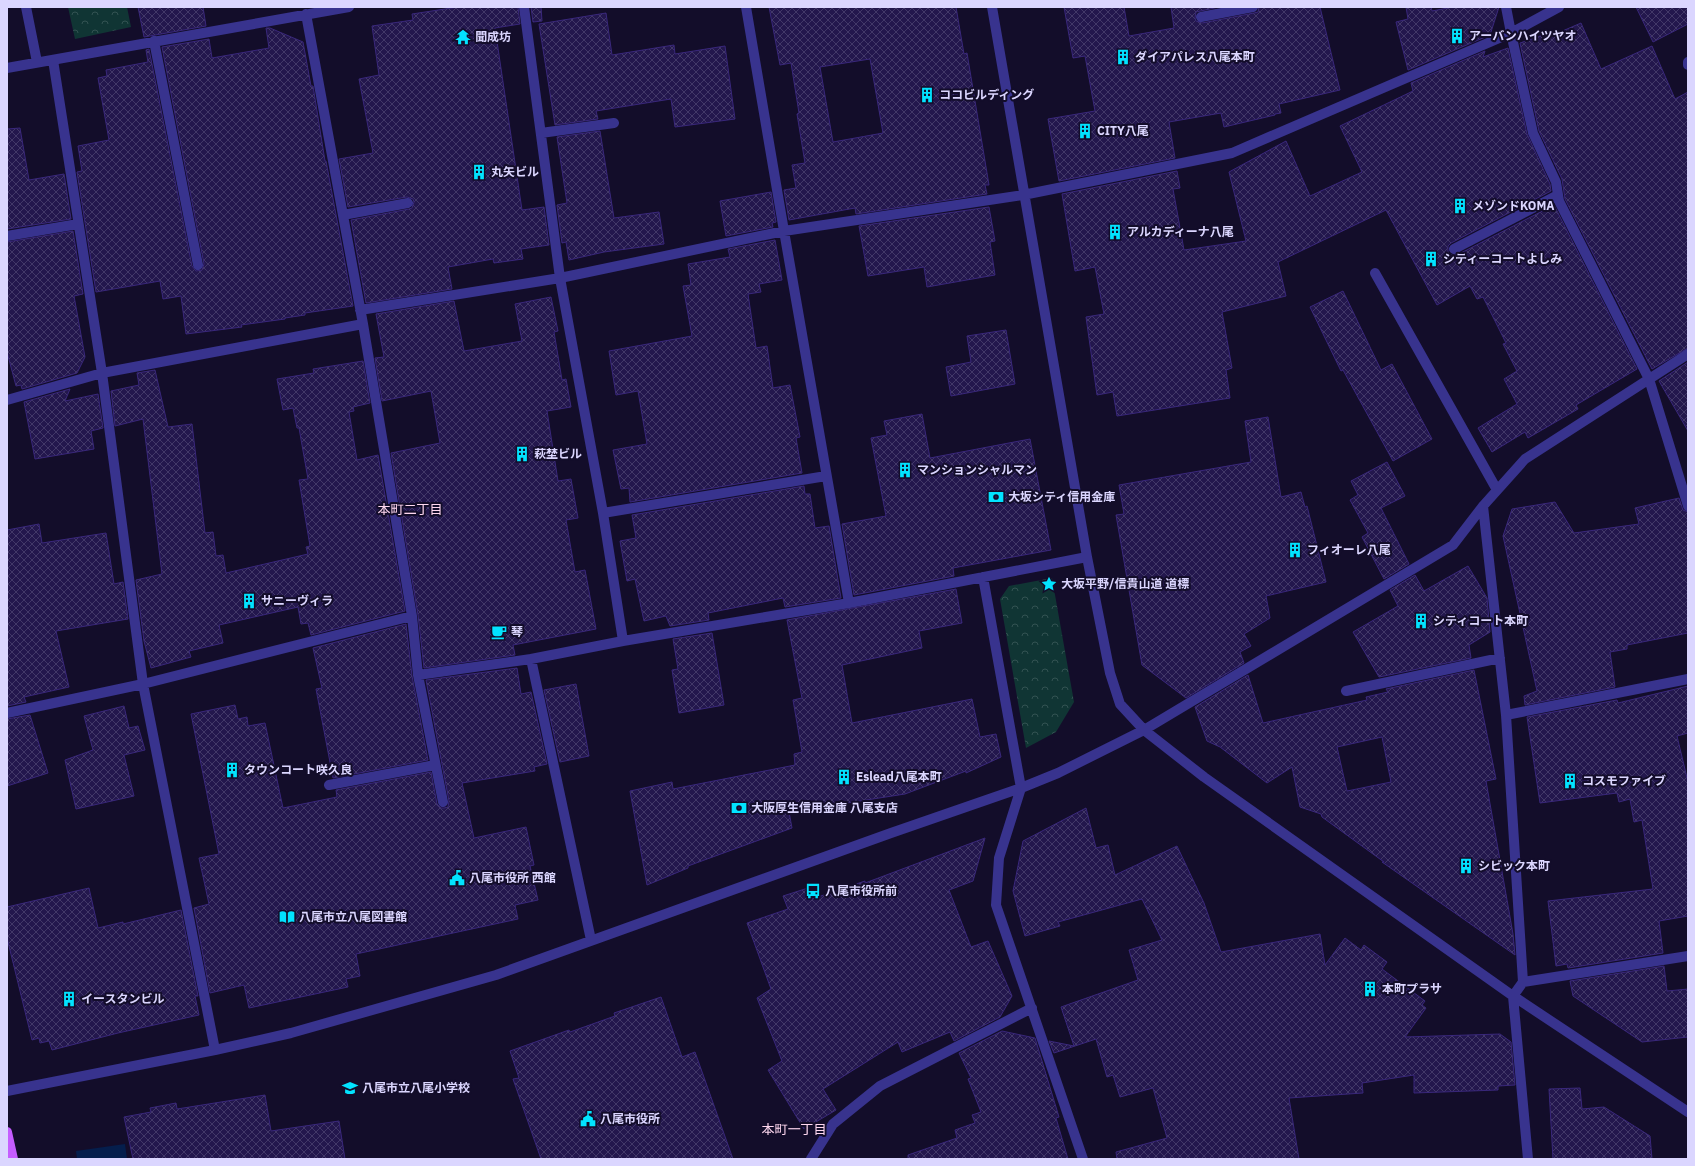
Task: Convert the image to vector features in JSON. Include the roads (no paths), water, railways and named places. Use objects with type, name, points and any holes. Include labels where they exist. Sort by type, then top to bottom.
[{"type":"main road","points":[[7,1132],[13,1159]]},
{"type":"street","points":[[26,7],[37,62]]},
{"type":"street","points":[[7,68],[349,7]]},
{"type":"street","points":[[524,7],[560,278],[603,513],[623,641]]},
{"type":"street","points":[[746,7],[849,603]]},
{"type":"street","points":[[992,7],[1087,557],[1110,674],[1120,704],[1144,730],[1204,777],[1513,996],[1688,1112]]},
{"type":"street","points":[[1201,17],[1224,10],[1252,7]]},
{"type":"street","points":[[1506,7],[1533,133],[1556,182],[1559,202],[1649,380],[1688,506]]},
{"type":"street","points":[[360,310],[560,278],[784,231],[1024,195],[1232,153],[1511,33],[1559,7]]},
{"type":"street","points":[[306,14],[363,324],[412,616],[418,675],[443,802]]},
{"type":"street","points":[[154,41],[198,265]]},
{"type":"street","points":[[53,60],[102,373],[143,684],[215,1050]]},
{"type":"street","points":[[541,133],[614,123]]},
{"type":"street","points":[[1454,249],[1558,195]]},
{"type":"street","points":[[343,215],[408,204]]},
{"type":"street","points":[[7,236],[78,224]]},
{"type":"street","points":[[1375,273],[1497,490]]},
{"type":"street","points":[[7,400],[102,373],[363,324]]},
{"type":"street","points":[[7,1091],[215,1050],[291,1033],[496,975],[891,833],[1021,788],[1058,773],[1144,730],[1453,545],[1483,506],[1525,459],[1688,354]]},
{"type":"street","points":[[603,513],[826,476]]},
{"type":"street","points":[[1483,506],[1506,715],[1523,982],[1513,996],[1528,1159]]},
{"type":"street","points":[[418,675],[531,659],[623,641],[849,603],[1087,557]]},
{"type":"street","points":[[983,577],[1021,788],[999,858],[996,905],[1083,1159]]},
{"type":"street","points":[[7,713],[143,684],[412,616]]},
{"type":"street","points":[[1346,691],[1500,658]]},
{"type":"street","points":[[531,659],[591,940]]},
{"type":"street","points":[[1506,715],[1688,679]]},
{"type":"street","points":[[329,785],[436,765]]},
{"type":"street","points":[[1523,982],[1688,956]]},
{"type":"street","points":[[811,1159],[832,1124],[880,1086],[1032,1008]]},
{"type":"water","points":[[125,1144],[127,1159],[77,1159],[76,1151]]},
{"type":"place","name":"アーバンハイツヤオ","points":[[1457,36]]},
{"type":"place","name":"聞成坊","points":[[463,37]]},
{"type":"place","name":"ダイアパレス八尾本町","points":[[1123,57]]},
{"type":"place","name":"ココビルディング","points":[[927,95]]},
{"type":"place","name":"CITY八尾","points":[[1085,131]]},
{"type":"place","name":"丸矢ビル","points":[[479,172]]},
{"type":"place","name":"メゾンドKOMA","points":[[1460,206]]},
{"type":"place","name":"アルカディーナ八尾","points":[[1115,232]]},
{"type":"place","name":"シティーコートよしみ","points":[[1431,259]]},
{"type":"place","name":"萩埜ビル","points":[[522,454]]},
{"type":"place","name":"マンションシャルマン","points":[[905,470]]},
{"type":"place","name":"大坂シティ信用金庫","points":[[996,497]]},
{"type":"place","name":"フィオーレ八尾","points":[[1295,550]]},
{"type":"place","name":"大坂平野/信貴山道 道標","points":[[1049,584]]},
{"type":"place","name":"サニーヴィラ","points":[[249,601]]},
{"type":"place","name":"シティコート本町","points":[[1421,621]]},
{"type":"place","name":"琴","points":[[499,632]]},
{"type":"place","name":"タウンコート咲久良","points":[[232,770]]},
{"type":"place","name":"Eslead八尾本町","points":[[844,777]]},
{"type":"place","name":"コスモファイブ","points":[[1570,781]]},
{"type":"place","name":"大阪厚生信用金庫 八尾支店","points":[[739,808]]},
{"type":"place","name":"シビック本町","points":[[1466,866]]},
{"type":"place","name":"八尾市役所 西館","points":[[457,878]]},
{"type":"place","name":"八尾市役所前","points":[[813,891]]},
{"type":"place","name":"八尾市立八尾図書館","points":[[287,917]]},
{"type":"place","name":"本町プラサ","points":[[1370,989]]},
{"type":"place","name":"イースタンビル","points":[[69,999]]},
{"type":"place","name":"八尾市立八尾小学校","points":[[350,1088]]},
{"type":"place","name":"八尾市役所","points":[[588,1119]]},
{"type":"district","name":"本町二丁目","points":[[410,509]]},
{"type":"district","name":"本町一丁目","points":[[794,1129]]}]
